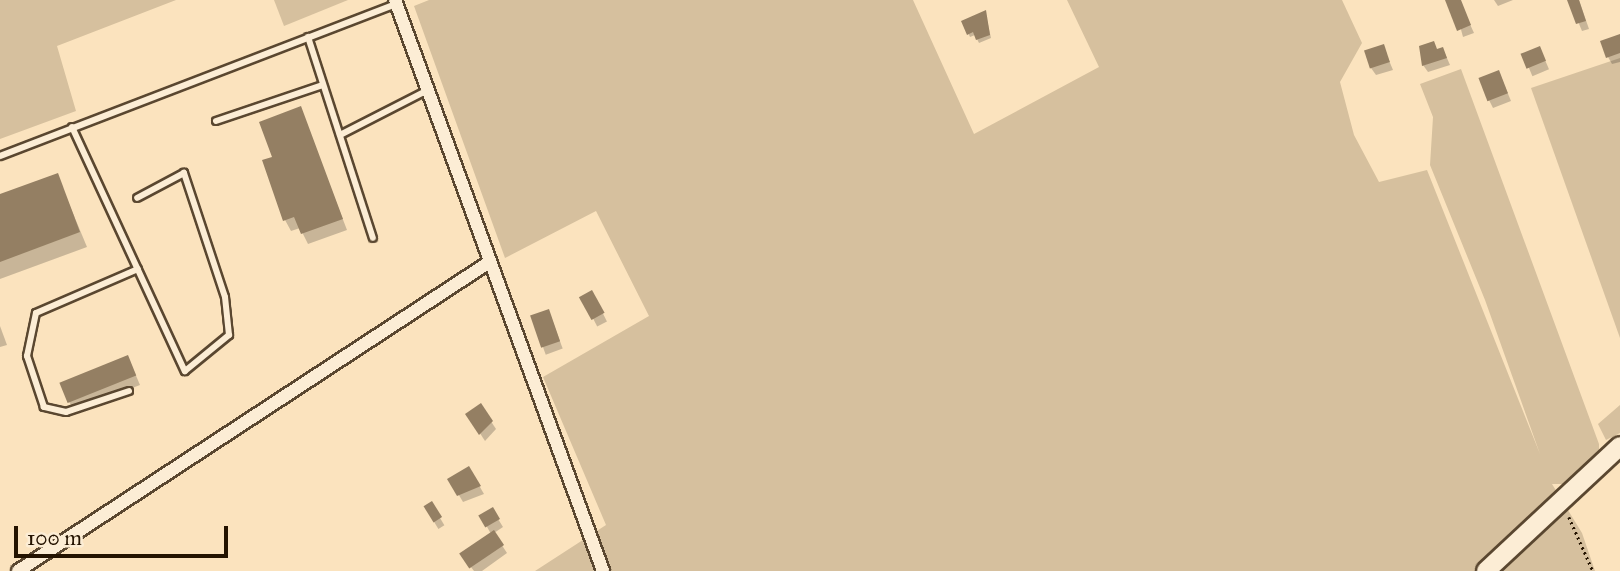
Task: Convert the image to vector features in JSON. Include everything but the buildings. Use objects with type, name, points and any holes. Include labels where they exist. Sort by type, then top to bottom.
[{"type":"main road","points":[[1486,571],[1620,446]]},
{"type":"street","points":[[401,1],[428,90],[488,263],[603,571]]},
{"type":"street","points":[[18,571],[488,263]]},
{"type":"lane","points":[[0,156],[72,127],[227,72],[401,1]]},
{"type":"lane","points":[[308,37],[373,237]]},
{"type":"lane","points":[[216,121],[323,85]]},
{"type":"lane","points":[[340,135],[428,90]]},
{"type":"lane","points":[[72,127],[185,371],[229,335],[225,297],[184,173],[137,198]]},
{"type":"lane","points":[[129,391],[66,412],[44,407],[27,356],[36,313],[138,269]]},
{"type":"path","points":[[1559,503],[1578,531],[1593,571]]},
{"type":"shaded area","points":[[0,0],[176,0],[57,46],[76,111],[0,139]]},
{"type":"shaded area","points":[[274,0],[348,0],[284,26]]},
{"type":"shaded area","points":[[429,0],[913,0],[974,134],[1099,67],[1067,0],[1342,0],[1362,43],[1340,82],[1354,135],[1379,182],[1427,170],[1540,454],[1485,300],[1430,165],[1433,117],[1420,84],[1461,69],[1599,444],[1599,451],[1568,484],[1552,484],[1582,533],[1595,571],[535,571],[606,525],[543,377],[649,316],[596,211],[505,258],[414,6]]},
{"type":"shaded area","points":[[1620,58],[1620,338],[1531,88]]},
{"type":"shaded area","points":[[1620,405],[1620,433],[1606,440],[1598,424]]}]
